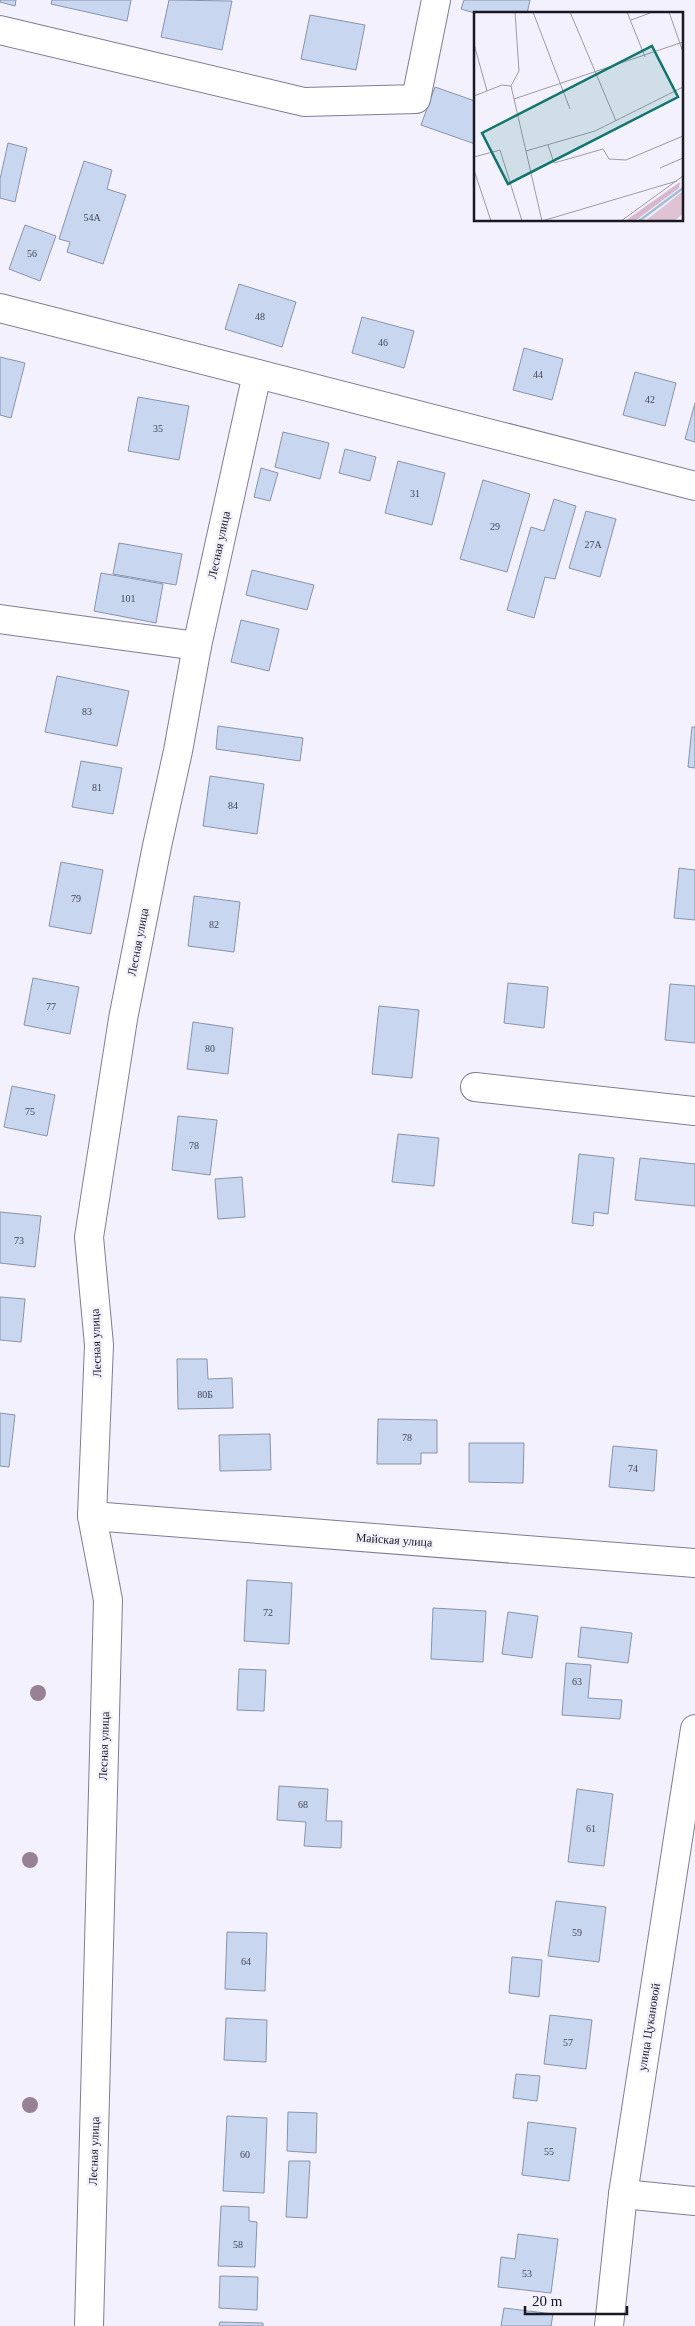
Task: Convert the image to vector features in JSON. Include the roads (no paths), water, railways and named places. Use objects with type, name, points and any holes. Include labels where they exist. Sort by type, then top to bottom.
[{"type":"street","points":[[0,30],[304,102],[416,99],[436,0]]},
{"type":"street","points":[[0,308],[695,486]]},
{"type":"street","name":"Лесная улица","points":[[89,2326],[108,1600],[92,1516],[99,1345],[89,1237],[123,1019],[178,751],[197,646],[257,374]]},
{"type":"street","points":[[0,619],[197,646]]},
{"type":"street","points":[[475,1087],[695,1111]]},
{"type":"street","name":"Майская улица","points":[[92,1516],[695,1564]]},
{"type":"street","name":"улица Цукановой","points":[[609,2326],[623,2194],[695,1729]]},
{"type":"street","points":[[623,2194],[695,2201]]}]
